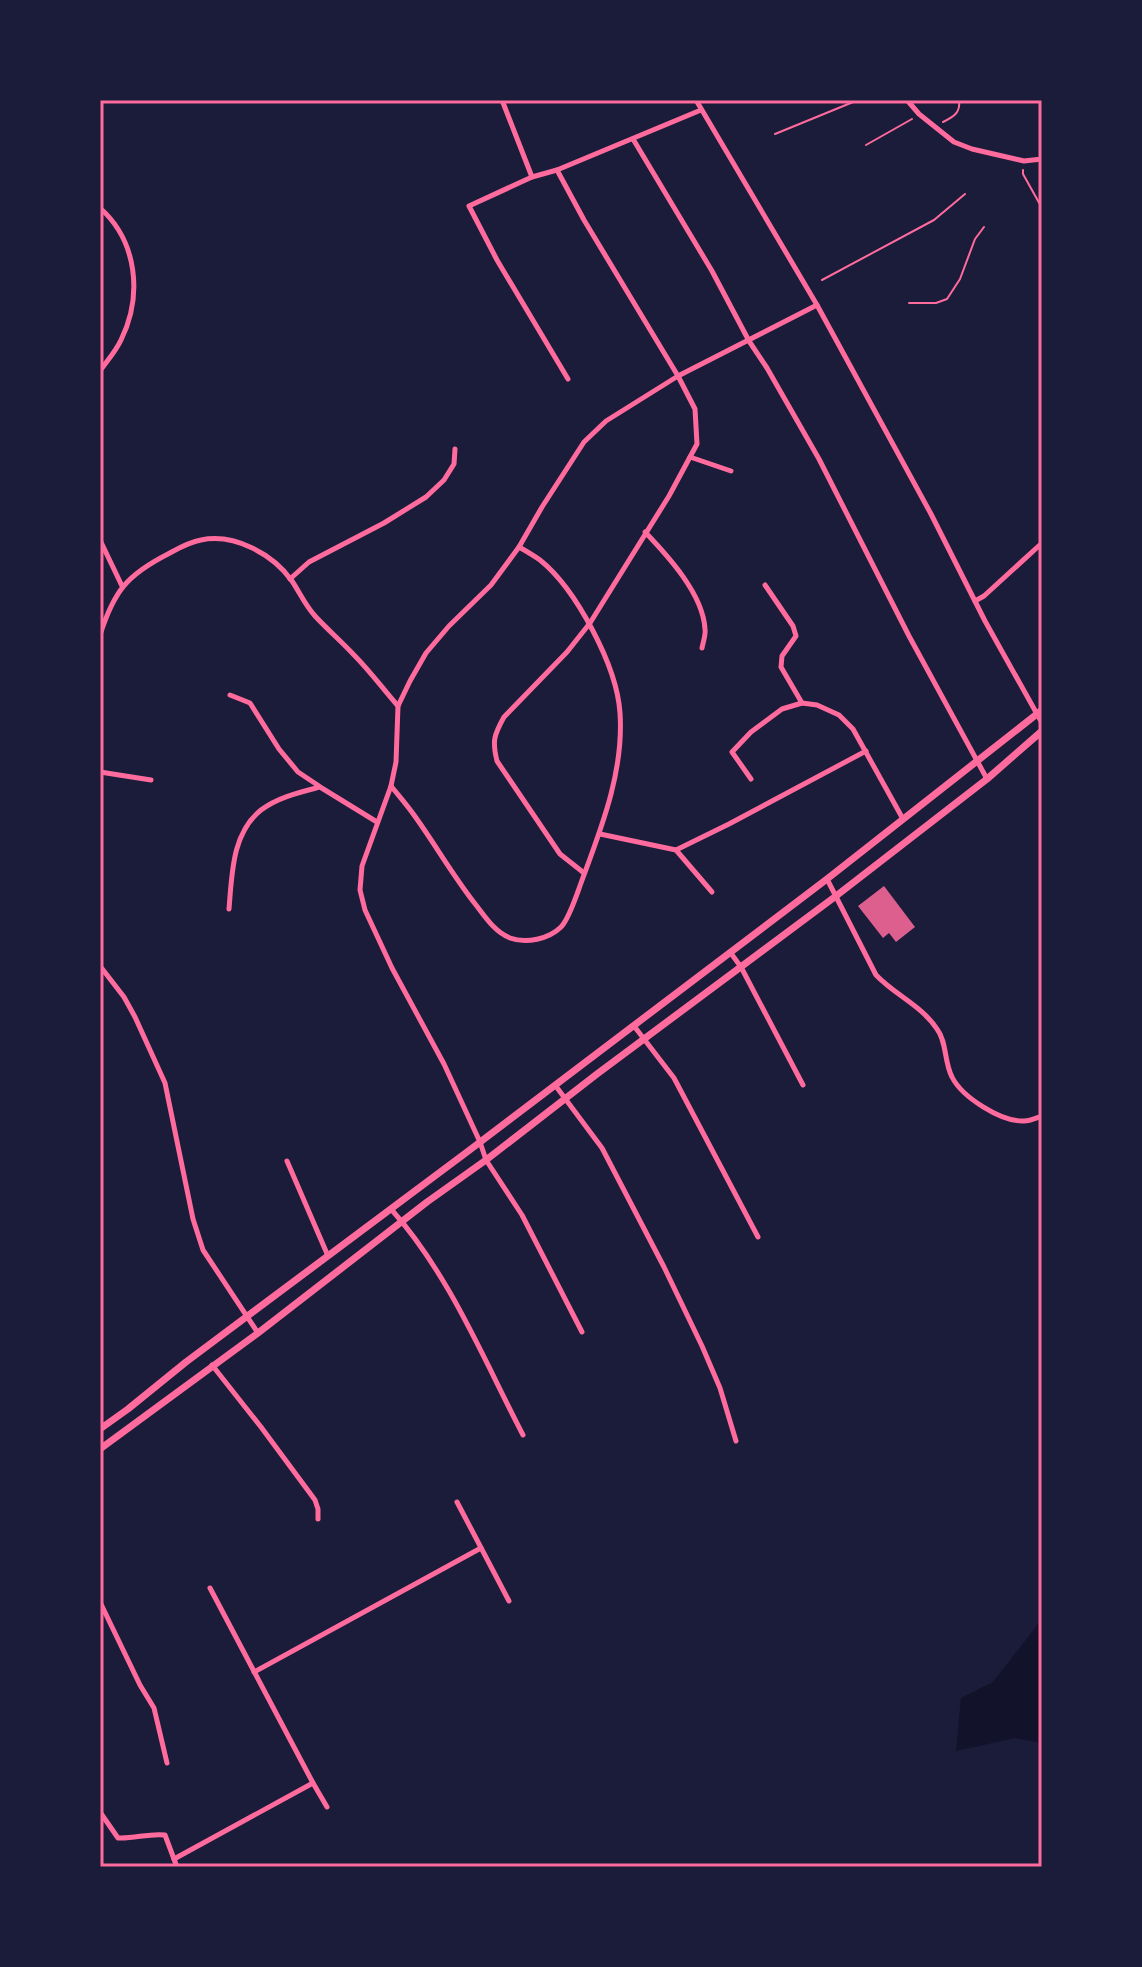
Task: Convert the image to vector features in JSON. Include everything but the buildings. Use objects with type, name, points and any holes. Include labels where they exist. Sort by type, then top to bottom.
[{"type":"main road","points":[[100,1429],[827,879],[1039,713]]},
{"type":"main road","points":[[100,1449],[836,896],[987,779],[1042,731]]},
{"type":"street","points":[[502,100],[532,177]]},
{"type":"street","points":[[696,100],[817,305],[1042,723]]},
{"type":"street","points":[[907,100],[949,139],[963,146],[1024,161],[1042,159]]},
{"type":"street","points":[[568,379],[497,260],[469,206],[532,177],[557,170],[701,110]]},
{"type":"street","points":[[633,139],[819,459],[909,636],[987,779]]},
{"type":"street","points":[[557,170],[695,409],[697,444],[669,496],[590,623],[567,652],[504,717],[493,744],[497,761],[560,854],[584,873]]},
{"type":"street","points":[[100,208],[113,219],[125,241],[134,277],[131,313],[121,341],[100,371]]},
{"type":"street","points":[[582,1332],[522,1215],[486,1160],[444,1064],[392,968],[365,910],[360,890],[362,866],[391,786],[396,762],[398,706],[426,653],[491,585],[519,547],[584,442],[606,421],[678,376],[817,305]]},
{"type":"street","points":[[290,579],[309,562],[426,497],[444,480],[454,464],[455,449]]},
{"type":"street","points":[[690,457],[731,471]]},
{"type":"street","points":[[645,532],[684,575],[706,630],[702,648]]},
{"type":"street","points":[[100,635],[115,596],[138,571],[188,543],[221,539],[246,545],[273,562],[290,579],[307,607],[355,655],[398,706]]},
{"type":"street","points":[[100,540],[122,586]]},
{"type":"street","points":[[975,601],[1042,543]]},
{"type":"street","points":[[391,786],[492,926],[508,937],[521,941],[543,938],[562,927],[600,834],[614,781],[620,711],[610,669],[590,623],[567,588],[540,560],[519,547]]},
{"type":"street","points":[[765,585],[793,626],[796,636],[782,656],[781,667],[802,703]]},
{"type":"street","points":[[230,695],[250,703],[279,749],[298,772],[377,822]]},
{"type":"street","points":[[751,779],[732,752],[751,732],[782,709],[802,703],[817,705],[839,715],[853,729],[903,819]]},
{"type":"street","points":[[676,850],[866,751]]},
{"type":"street","points":[[100,772],[151,780]]},
{"type":"street","points":[[229,909],[236,848],[246,826],[262,809],[288,796],[320,787]]},
{"type":"street","points":[[600,834],[676,850],[712,892]]},
{"type":"street","points":[[827,879],[876,975],[923,1013],[939,1031],[951,1076],[964,1093],[989,1110],[1013,1120],[1027,1122],[1042,1116]]},
{"type":"street","points":[[730,952],[741,967],[803,1085]]},
{"type":"street","points":[[100,966],[124,997],[165,1083],[193,1219],[203,1250],[258,1333]]},
{"type":"street","points":[[634,1025],[674,1078],[758,1237]]},
{"type":"street","points":[[555,1085],[602,1148],[664,1267],[720,1388],[736,1441]]},
{"type":"street","points":[[287,1161],[328,1256]]},
{"type":"street","points":[[391,1209],[430,1258],[523,1435]]},
{"type":"street","points":[[212,1365],[315,1500],[318,1519]]},
{"type":"street","points":[[457,1502],[509,1601]]},
{"type":"street","points":[[254,1672],[481,1548]]},
{"type":"street","points":[[210,1588],[327,1807]]},
{"type":"street","points":[[100,1602],[154,1708],[167,1763]]},
{"type":"street","points":[[174,1859],[313,1783]]},
{"type":"street","points":[[100,1812],[118,1838],[165,1835],[177,1867]]},
{"type":"path","points":[[775,134],[858,100]]},
{"type":"path","points":[[936,128],[955,115],[959,100]]},
{"type":"path","points":[[866,145],[919,114]]},
{"type":"path","points":[[1024,161],[1023,174],[1042,208]]},
{"type":"path","points":[[822,280],[934,220],[965,194]]},
{"type":"path","points":[[909,303],[936,303],[947,299],[960,279],[975,239],[984,227]]},
{"type":"shaded area","points":[[1042,1619],[1042,1743],[1015,1738],[956,1751],[961,1698],[993,1682]]}]
